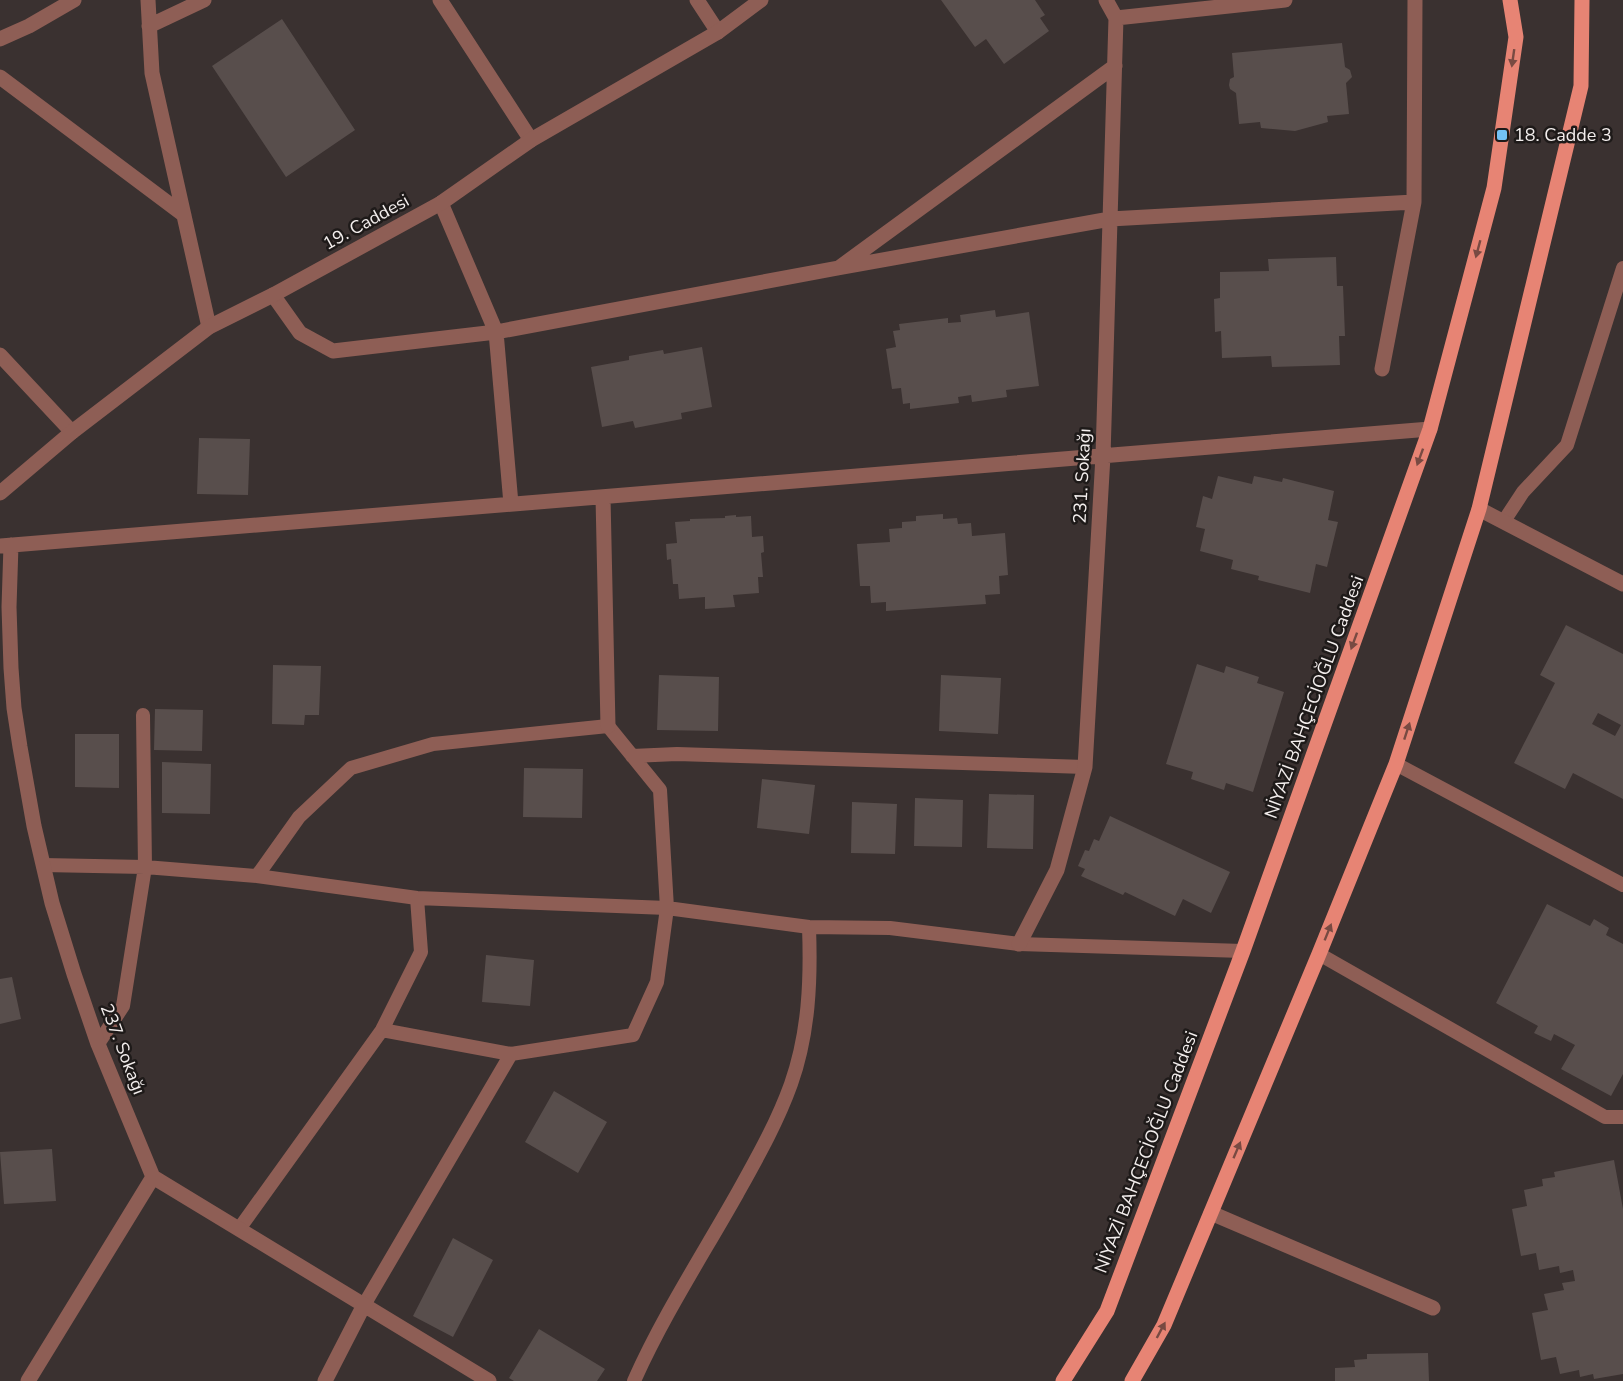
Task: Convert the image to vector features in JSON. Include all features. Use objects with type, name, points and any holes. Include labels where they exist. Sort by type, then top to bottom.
[{"type":"main road","name":"NİYAZİ BAHÇECİOĞLU Caddesi","points":[[1063,1381],[1107,1311],[1243,951],[1430,429],[1494,188],[1516,37],[1510,0]]},
{"type":"main road","points":[[1132,1381],[1164,1325],[1396,764],[1479,509],[1581,86],[1582,0]]},
{"type":"street","points":[[0,39],[29,26],[74,0]]},
{"type":"street","points":[[148,0],[152,73],[209,327]]},
{"type":"street","points":[[149,26],[204,0]]},
{"type":"street","points":[[440,0],[531,141]]},
{"type":"street","points":[[697,0],[718,32]]},
{"type":"street","name":"19. Caddesi","points":[[0,493],[72,432],[209,327],[273,295],[441,203],[531,141],[718,32],[761,0]]},
{"type":"street","points":[[1106,0],[1116,18],[1285,0]]},
{"type":"street","points":[[1382,369],[1414,202],[1415,0]]},
{"type":"street","name":"231. Sokağı","points":[[1019,944],[1057,870],[1085,767],[1103,456],[1116,18]]},
{"type":"street","points":[[838,268],[1115,66]]},
{"type":"street","points":[[0,77],[184,215]]},
{"type":"street","points":[[273,295],[300,333],[333,351],[496,332],[1110,219],[1414,202]]},
{"type":"street","points":[[441,203],[496,332],[511,504]]},
{"type":"street","points":[[0,355],[72,432]]},
{"type":"street","points":[[5,546],[1430,429]]},
{"type":"street","points":[[603,497],[608,726]]},
{"type":"street","points":[[1479,509],[1623,584]]},
{"type":"street","name":"237. Sokağı","points":[[5,546],[14,708],[43,865],[70,964],[98,1044],[153,1177]]},
{"type":"street","points":[[28,1381],[153,1177],[489,1381]]},
{"type":"street","points":[[1211,1213],[1432,1308]]},
{"type":"street","points":[[325,1381],[364,1305]]},
{"type":"lane","points":[[1504,521],[1523,492],[1567,445],[1623,268]]},
{"type":"lane","points":[[98,1044],[123,1006],[145,867],[143,715]]},
{"type":"lane","points":[[257,876],[299,817],[351,768],[433,744],[608,726],[660,790],[667,908],[657,982],[633,1035],[511,1054],[382,1030]]},
{"type":"lane","points":[[632,756],[677,754],[1085,767]]},
{"type":"lane","points":[[1396,764],[1623,885]]},
{"type":"lane","points":[[43,865],[145,867],[257,876],[417,898],[667,908],[809,927],[890,928],[1019,944],[1243,951]]},
{"type":"lane","points":[[238,1228],[382,1030],[421,952],[417,898]]},
{"type":"lane","points":[[634,1381],[647,1351],[767,1140],[792,1082],[807,1010],[811,969],[809,927]]},
{"type":"lane","points":[[1319,954],[1605,1117],[1623,1117]]},
{"type":"lane","points":[[364,1305],[511,1054]]},
{"type":"building","points":[[941,0],[1035,0],[1045,15],[1040,18],[1049,31],[1004,64],[986,39],[975,47]]},
{"type":"building","points":[[282,19],[355,130],[286,177],[212,66]]},
{"type":"building","points":[[1342,43],[1345,67],[1350,70],[1352,77],[1346,83],[1349,114],[1327,116],[1328,122],[1295,131],[1261,128],[1260,122],[1239,124],[1236,93],[1230,89],[1229,85],[1230,79],[1234,77],[1232,53]]},
{"type":"building","points":[[1336,257],[1337,286],[1343,286],[1345,336],[1339,336],[1340,365],[1272,367],[1271,356],[1222,358],[1221,331],[1215,332],[1214,299],[1220,298],[1220,272],[1269,271],[1268,259]]},
{"type":"building","points":[[995,310],[996,317],[1029,312],[1039,386],[1006,390],[1007,397],[972,402],[971,395],[958,397],[959,403],[910,409],[910,403],[903,404],[901,388],[892,389],[886,349],[896,347],[893,331],[900,330],[899,324],[948,318],[948,323],[961,322],[960,315]]},
{"type":"building","points":[[702,347],[712,407],[681,413],[682,419],[635,428],[633,421],[602,427],[591,367],[629,360],[629,356],[663,350],[664,354]]},
{"type":"building","points":[[199,438],[250,439],[248,495],[197,494]]},
{"type":"building","points":[[1218,476],[1252,484],[1254,476],[1282,482],[1283,478],[1334,491],[1328,520],[1338,522],[1327,567],[1316,564],[1310,593],[1258,580],[1259,576],[1231,569],[1233,560],[1200,551],[1205,529],[1196,527],[1203,496],[1212,499]]},
{"type":"building","points":[[943,514],[943,519],[957,518],[958,524],[971,523],[972,536],[1005,533],[1008,575],[999,576],[1000,594],[985,595],[986,604],[886,611],[886,602],[871,603],[870,586],[860,586],[857,544],[890,542],[889,529],[902,528],[902,522],[916,521],[916,516]]},
{"type":"building","points":[[736,515],[736,517],[751,516],[752,537],[763,536],[764,552],[761,553],[763,577],[758,577],[759,593],[733,595],[735,607],[705,609],[705,597],[679,599],[678,584],[673,584],[671,559],[667,560],[666,544],[677,543],[675,522]]},
{"type":"building","points":[[1566,625],[1623,654],[1623,799],[1573,773],[1565,789],[1514,763],[1555,683],[1540,675]],"holes":[[[1598,713],[1621,725],[1615,736],[1592,724]]]},
{"type":"building","points":[[1197,664],[1224,673],[1226,666],[1259,677],[1257,683],[1284,692],[1253,792],[1226,783],[1224,790],[1191,779],[1193,772],[1166,764]]},
{"type":"building","points":[[273,665],[321,666],[319,715],[305,715],[304,725],[272,724]]},
{"type":"building","points":[[659,675],[719,677],[718,731],[657,730]]},
{"type":"building","points":[[941,675],[1001,678],[998,734],[939,731]]},
{"type":"building","points":[[155,709],[203,710],[202,751],[154,750]]},
{"type":"building","points":[[75,734],[119,734],[119,788],[75,787]]},
{"type":"building","points":[[162,762],[211,764],[210,814],[162,813]]},
{"type":"building","points":[[524,768],[583,769],[582,818],[523,817]]},
{"type":"building","points":[[762,779],[815,785],[809,834],[757,828]]},
{"type":"building","points":[[989,794],[1034,795],[1033,849],[987,848]]},
{"type":"building","points":[[915,798],[963,800],[962,847],[914,846]]},
{"type":"building","points":[[852,802],[897,804],[895,854],[851,853]]},
{"type":"building","points":[[1110,816],[1230,872],[1211,913],[1183,899],[1175,916],[1125,892],[1123,895],[1081,876],[1085,869],[1078,866],[1085,850],[1089,851],[1094,839],[1099,841]]},
{"type":"building","points":[[1547,904],[1590,926],[1594,919],[1609,928],[1606,935],[1623,944],[1623,1074],[1611,1096],[1561,1069],[1575,1045],[1554,1034],[1551,1041],[1534,1033],[1538,1026],[1496,1003]]},
{"type":"building","points":[[486,955],[534,960],[530,1006],[482,1002]]},
{"type":"building","points":[[12,977],[21,1019],[0,1024],[0,979]]},
{"type":"building","points":[[554,1091],[607,1122],[578,1173],[525,1142]]},
{"type":"building","points":[[52,1149],[56,1201],[4,1204],[0,1152]]},
{"type":"building","points":[[1614,1160],[1623,1209],[1623,1374],[1594,1379],[1593,1374],[1580,1377],[1579,1370],[1560,1374],[1556,1357],[1541,1360],[1532,1313],[1548,1310],[1544,1294],[1564,1290],[1562,1283],[1575,1281],[1573,1270],[1560,1273],[1559,1266],[1539,1270],[1536,1253],[1521,1256],[1512,1209],[1527,1206],[1524,1190],[1543,1186],[1542,1179],[1555,1177],[1554,1172]]},
{"type":"building","points":[[453,1238],[493,1260],[453,1337],[413,1316]]},
{"type":"building","points":[[539,1329],[605,1369],[597,1381],[514,1381],[509,1378]]},
{"type":"building","points":[[1428,1353],[1429,1381],[1335,1381],[1335,1368],[1355,1367],[1354,1360],[1367,1359],[1367,1354]]},
{"type":"place","name":"18. Cadde 3","points":[[1502,135]]}]
